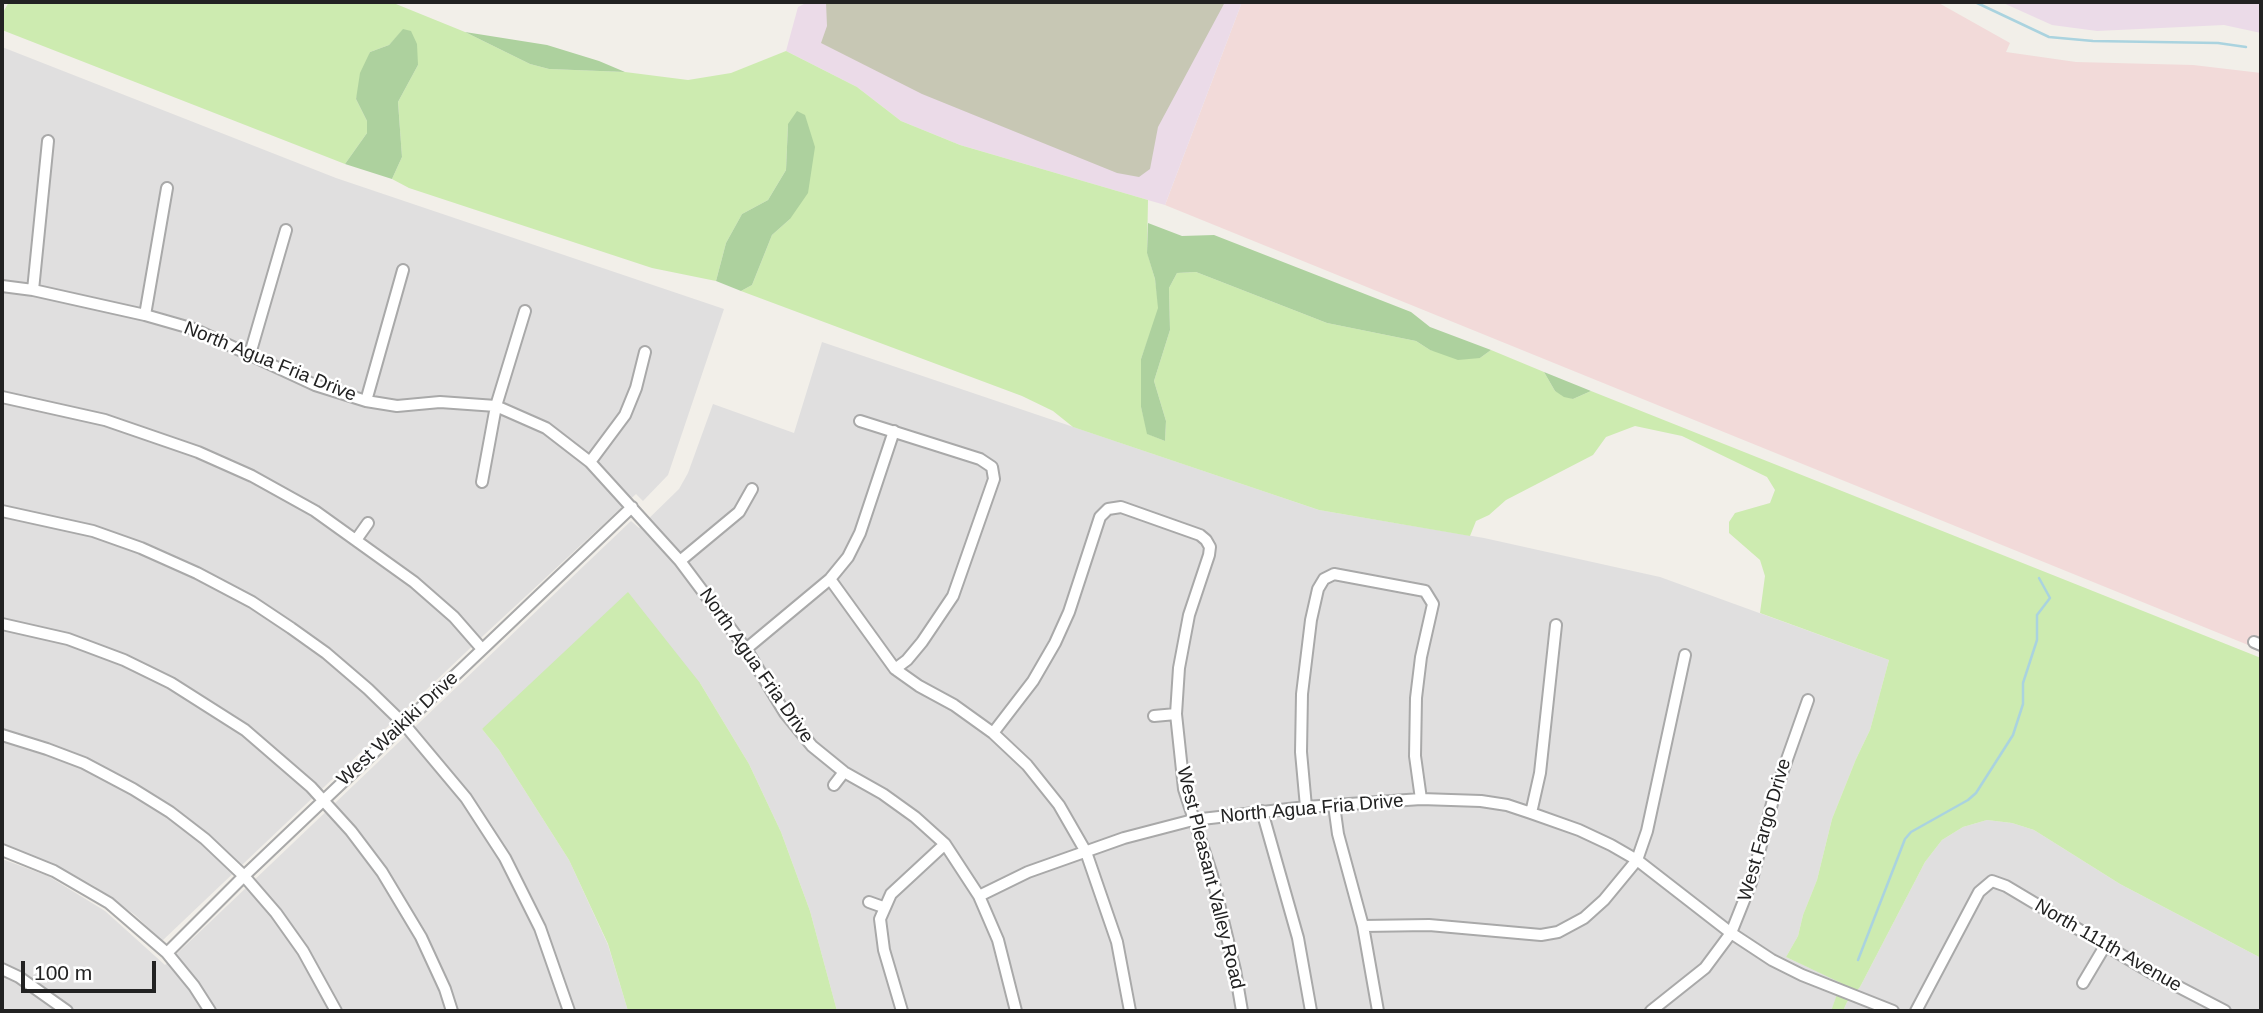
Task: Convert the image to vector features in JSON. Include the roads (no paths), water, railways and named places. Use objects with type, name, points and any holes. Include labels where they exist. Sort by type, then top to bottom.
[{"type":"street","points":[[33,290],[48,141]]},
{"type":"street","points":[[145,315],[167,188]]},
{"type":"street","points":[[250,354],[286,230]]},
{"type":"street","points":[[366,401],[403,270]]},
{"type":"street","name":"North Agua Fria Drive","points":[[2,286],[33,290],[145,315],[194,329],[315,384],[366,401],[397,406],[440,402],[496,406],[529,418],[546,428],[590,462],[680,561],[746,649],[785,713],[812,746],[844,772],[893,802],[946,844],[979,896],[1028,872],[1124,838],[1192,820],[1262,811],[1421,799],[1481,801],[1507,805],[1579,830],[1637,860],[1731,933],[1772,960],[1802,975],[1893,1011]]},
{"type":"street","points":[[482,482],[496,406],[525,312]]},
{"type":"street","points":[[590,462],[625,415],[636,388],[645,352]]},
{"type":"street","points":[[2,397],[105,420],[198,453],[252,476],[305,505],[414,582],[454,617],[482,649]]},
{"type":"street","points":[[860,421],[980,459],[992,467],[994,479],[953,596],[914,651],[895,669]]},
{"type":"street","points":[[746,649],[830,579],[848,557],[860,533],[894,431]]},
{"type":"street","points":[[680,561],[739,512],[752,489]]},
{"type":"street","name":"West Waikiki Drive","points":[[167,953],[323,800],[632,507]]},
{"type":"street","name":"West Pleasant Valley Road","points":[[993,733],[1033,681],[1055,643],[1069,612],[1100,517],[1108,509],[1121,507],[1200,535],[1206,540],[1210,547],[1209,555],[1189,615],[1178,668],[1176,714],[1184,789],[1212,875],[1242,1011]]},
{"type":"street","points":[[2,511],[93,531],[141,548],[252,602],[326,653],[404,724],[466,798],[505,858],[540,928],[569,1011]]},
{"type":"street","points":[[356,540],[368,523]]},
{"type":"street","points":[[1306,807],[1301,752],[1302,694],[1311,620],[1318,589],[1324,579],[1334,574],[1425,591],[1430,597],[1432,611],[1421,657],[1416,698],[1415,756],[1421,799]]},
{"type":"street","points":[[830,579],[895,669],[954,705],[993,733],[1027,765],[1059,805],[1086,852],[1117,942],[1130,1011]]},
{"type":"street","points":[[2,624],[68,639],[124,660],[171,683],[245,730],[311,787],[351,831],[382,872],[421,937],[452,1011]]},
{"type":"street","points":[[1531,813],[1539,773],[1556,625]]},
{"type":"street","points":[[1363,926],[1429,925],[1541,935],[1558,932],[1584,918],[1604,900],[1637,860],[1647,831],[1685,655]]},
{"type":"street","name":"West Fargo Drive","points":[[1651,1011],[1705,968],[1731,933],[1751,883],[1774,796],[1808,700]]},
{"type":"street","points":[[1154,716],[1176,714]]},
{"type":"street","points":[[2,735],[84,763],[133,789],[187,826],[244,876],[276,914],[303,951],[336,1011]]},
{"type":"street","points":[[834,785],[844,772]]},
{"type":"street","points":[[1334,806],[1338,834],[1363,926],[1378,1011]]},
{"type":"street","points":[[1262,811],[1298,938],[1311,1011]]},
{"type":"street","points":[[902,1011],[884,950],[880,919],[883,907],[904,880],[946,844]]},
{"type":"street","points":[[2,850],[54,871],[109,903],[167,953],[210,1011]]},
{"type":"street","name":"North 111th Avenue","points":[[1916,1011],[1979,892],[1992,881],[2006,886],[2105,946],[2225,1011]]},
{"type":"street","points":[[979,896],[999,940],[1016,1011]]},
{"type":"street","points":[[869,902],[883,907]]},
{"type":"street","points":[[2083,983],[2105,946]]},
{"type":"street","points":[[2,969],[19,977],[67,1011]]},
{"type":"waterway","points":[[1975,2],[2049,37],[2093,41],[2218,43],[2246,47]]},
{"type":"waterway","points":[[1858,960],[1905,839],[1911,832],[1976,793],[2013,735],[2023,704],[2023,683],[2037,640],[2037,615],[2050,598],[2039,578]]}]
